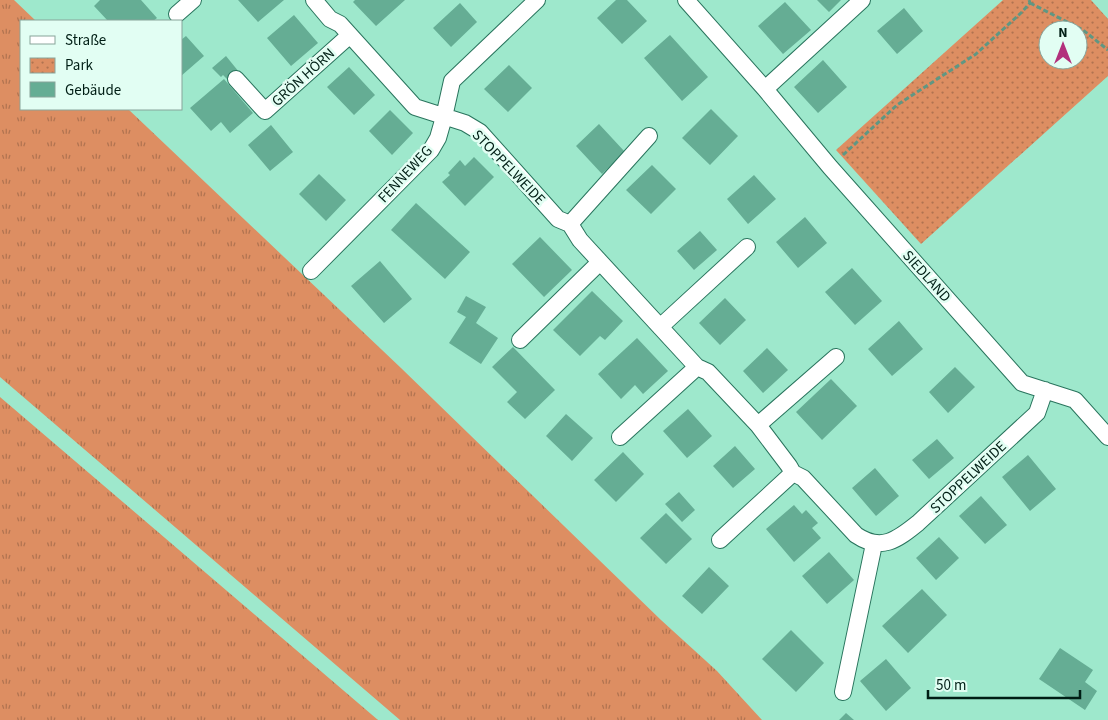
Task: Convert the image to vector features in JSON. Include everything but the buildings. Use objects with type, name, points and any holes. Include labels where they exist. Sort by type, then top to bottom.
[{"type":"street","points":[[177,14],[193,0]]},
{"type":"street","points":[[314,0],[330,19],[340,24],[415,107],[444,117]]},
{"type":"street","name":"FENNEWEG","points":[[311,272],[431,150],[438,138],[452,81],[537,0]]},
{"type":"street","name":"SIEDLAND","points":[[686,0],[765,89],[830,167],[1022,383],[1076,400],[1108,437]]},
{"type":"street","points":[[765,89],[862,0]]},
{"type":"street","name":"GRÖN HÖRN","points":[[236,79],[265,111],[350,35]]},
{"type":"street","name":"STOPPELWEIDE","points":[[444,117],[465,123],[480,132],[558,219],[570,224],[580,240],[697,367],[708,372],[758,426],[793,473],[803,478],[856,535],[865,541],[874,544],[889,542],[903,536],[1037,412],[1045,390]]},
{"type":"street","points":[[570,224],[649,136]]},
{"type":"street","points":[[660,326],[747,247]]},
{"type":"street","points":[[520,340],[600,262]]},
{"type":"street","points":[[758,426],[836,357]]},
{"type":"street","points":[[620,437],[697,367]]},
{"type":"street","points":[[720,540],[793,473]]},
{"type":"street","points":[[843,692],[874,544]]},
{"type":"path","points":[[830,167],[897,105],[976,54],[1029,2],[1083,30],[1108,50]]},
{"type":"green space","points":[[0,0],[14,0],[35,20],[20,20],[20,110],[129,110],[401,368],[661,620],[717,671],[762,720],[400,720],[0,377]]},
{"type":"green space","points":[[1003,0],[1091,0],[1108,19],[1108,76],[921,244],[836,150]]},
{"type":"green space","points":[[0,397],[378,720],[0,720]]}]
